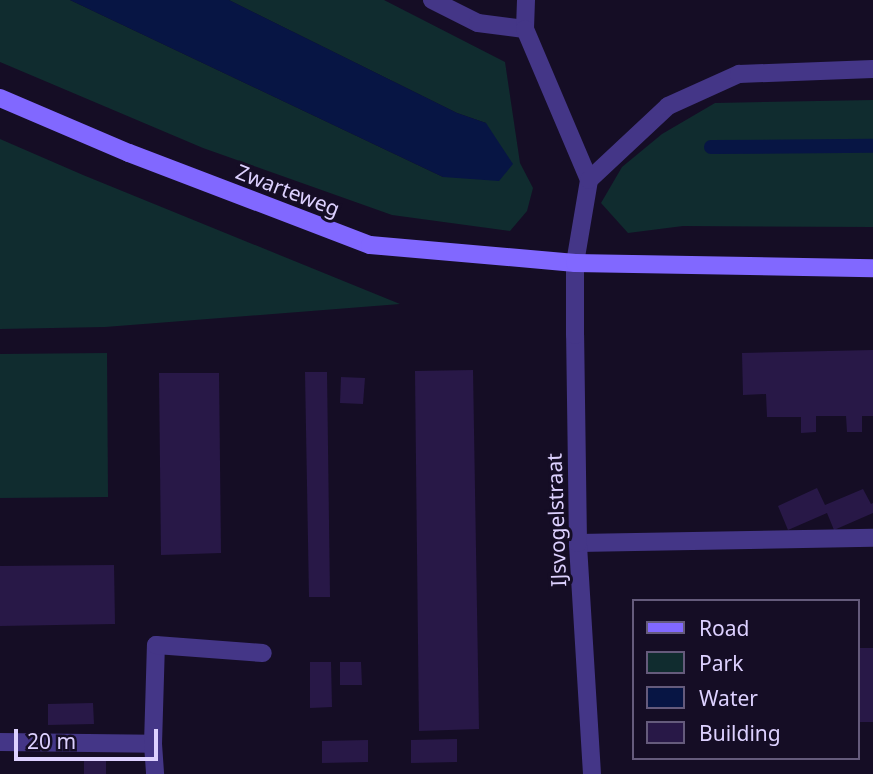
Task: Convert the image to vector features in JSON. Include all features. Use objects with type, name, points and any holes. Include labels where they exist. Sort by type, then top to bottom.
[{"type":"main road","name":"Zwarteweg","points":[[0,98],[129,153],[370,246],[575,263],[873,268]]},
{"type":"street","points":[[432,0],[478,23],[525,29]]},
{"type":"street","points":[[526,0],[525,29],[589,180],[575,263]]},
{"type":"street","points":[[589,180],[668,106],[739,74],[873,69]]},
{"type":"street","name":"IJsvogelstraat","points":[[575,263],[578,543],[592,774]]},
{"type":"street","points":[[578,543],[873,538]]},
{"type":"street","points":[[155,774],[153,744],[156,645],[263,653]]},
{"type":"street","points":[[0,742],[153,744]]},
{"type":"green space","points":[[0,0],[70,0],[443,177],[486,123],[457,113],[229,0],[384,0],[505,62],[520,163],[533,188],[527,211],[510,231],[392,215],[203,148],[0,62]]},
{"type":"green space","points":[[873,100],[873,227],[683,226],[628,233],[601,203],[622,167],[662,134],[715,103]]},
{"type":"green space","points":[[0,139],[400,304],[105,327],[0,329]]},
{"type":"green space","points":[[107,353],[108,497],[0,498],[0,354]]},
{"type":"water","points":[[70,0],[229,0],[457,113],[486,123],[513,164],[499,181],[443,177]]},
{"type":"building","points":[[873,350],[873,416],[862,416],[862,432],[847,432],[846,416],[816,416],[816,432],[801,433],[801,417],[767,417],[766,394],[743,395],[742,353]]},
{"type":"building","points":[[473,370],[479,729],[419,731],[415,371]]},
{"type":"building","points":[[305,372],[327,372],[330,597],[309,597]]},
{"type":"building","points":[[159,373],[219,373],[221,553],[161,555]]},
{"type":"building","points":[[341,377],[365,378],[363,404],[340,403]]},
{"type":"building","points":[[817,488],[825,505],[863,489],[871,504],[873,503],[873,513],[834,530],[827,513],[788,530],[778,506]]},
{"type":"building","points":[[114,565],[115,624],[0,626],[0,566]]},
{"type":"building","points":[[859,648],[873,648],[873,722],[859,722]]},
{"type":"building","points":[[310,662],[331,662],[332,707],[310,708]]},
{"type":"building","points":[[340,662],[361,662],[362,685],[340,685]]},
{"type":"building","points":[[93,703],[94,724],[48,725],[48,704]]},
{"type":"building","points":[[457,739],[457,762],[411,763],[411,740]]},
{"type":"building","points":[[368,740],[368,762],[322,763],[322,741]]},
{"type":"building","points":[[106,760],[106,774],[84,774],[84,761]]},
{"type":"waterway","points":[[711,147],[873,146]]}]
